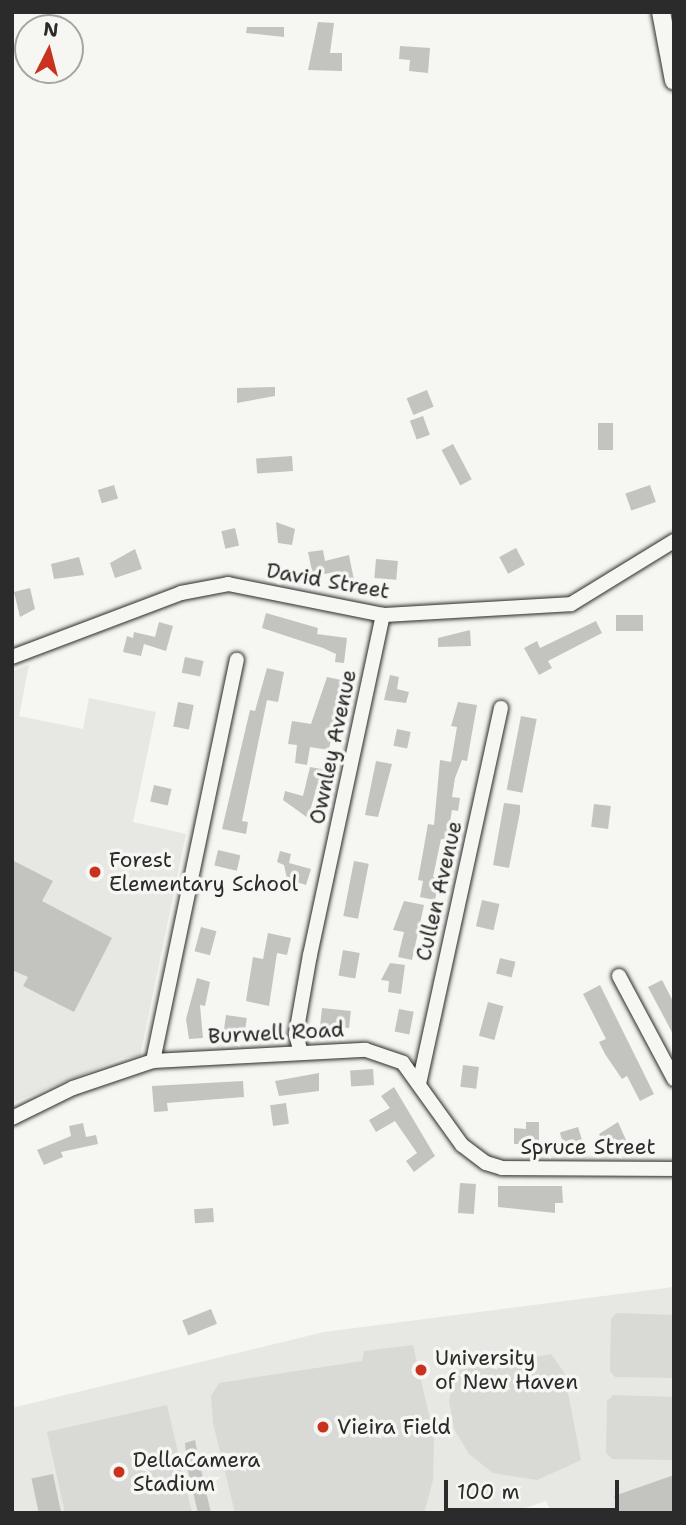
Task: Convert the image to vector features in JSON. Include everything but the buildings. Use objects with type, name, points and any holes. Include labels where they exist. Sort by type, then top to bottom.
[{"type":"main road","points":[[661,12],[674,81]]},
{"type":"street","name":"David Street","points":[[12,657],[209,586],[228,584],[383,615],[571,604],[674,541]]},
{"type":"street","name":"Ownley Avenue","points":[[301,1053],[296,1034],[310,955],[383,615]]},
{"type":"street","points":[[153,1061],[237,660]]},
{"type":"street","name":"Cullen Avenue","points":[[419,1084],[500,708]]},
{"type":"street","points":[[619,976],[674,1079]]},
{"type":"street","name":"Burwell Road","points":[[12,1118],[104,1076],[153,1061],[301,1053],[382,1053],[403,1063],[473,1157],[502,1168]]},
{"type":"street","name":"Spruce Street","points":[[502,1168],[674,1169]]},
{"type":"shaded area","name":"Forest Elementary School","points":[[29,665],[19,716],[83,729],[89,698],[156,712],[133,822],[186,834],[140,1056],[122,1058],[12,1103],[12,671]]},
{"type":"shaded area","name":"University of New Haven","points":[[674,1287],[674,1513],[552,1513],[546,1501],[510,1513],[12,1513],[12,1408],[324,1332]]},
{"type":"shaded area","points":[[617,1313],[674,1315],[674,1378],[615,1377],[610,1371],[611,1319]]},
{"type":"shaded area","name":"Vieira Field","points":[[413,1345],[434,1437],[433,1480],[424,1513],[235,1513],[213,1423],[211,1396],[219,1383],[362,1361],[364,1351]]},
{"type":"shaded area","points":[[551,1354],[564,1372],[581,1460],[537,1480],[493,1473],[469,1454],[454,1429],[449,1401],[454,1371]]},
{"type":"shaded area","points":[[613,1395],[674,1397],[674,1460],[612,1459],[606,1453],[607,1401]]},
{"type":"shaded area","name":"DellaCamera Stadium","points":[[167,1405],[192,1513],[65,1513],[47,1432]]},
{"type":"place","name":"Forest Elementary School","points":[[95,872]]},
{"type":"place","name":"University of New Haven","points":[[421,1370]]},
{"type":"place","name":"Vieira Field","points":[[323,1427]]},
{"type":"place","name":"DellaCamera Stadium","points":[[119,1472]]}]
